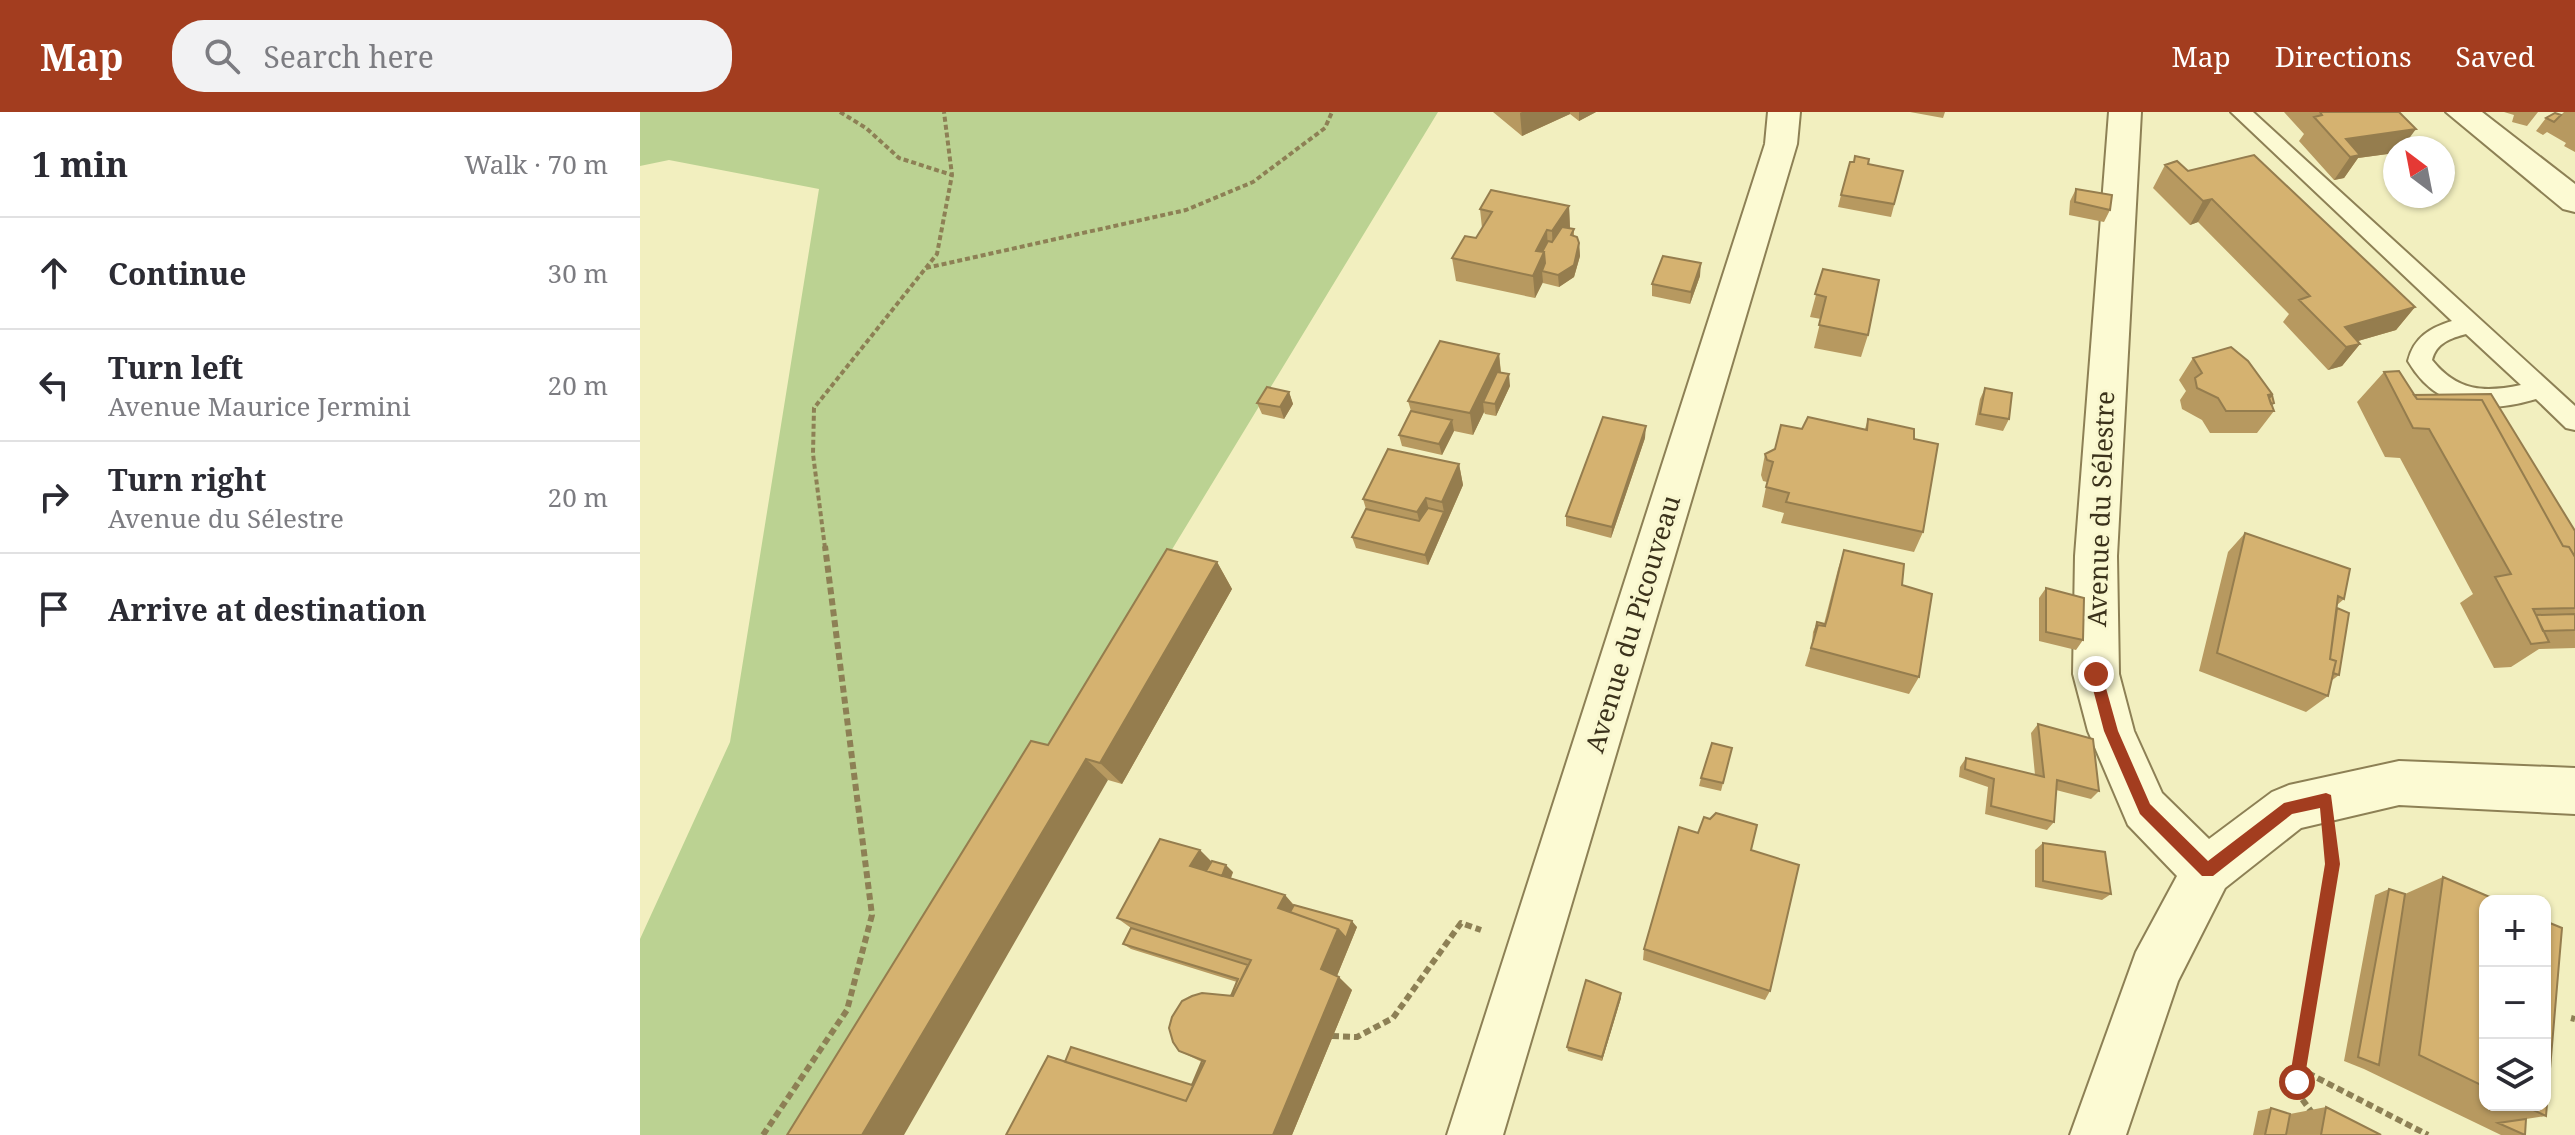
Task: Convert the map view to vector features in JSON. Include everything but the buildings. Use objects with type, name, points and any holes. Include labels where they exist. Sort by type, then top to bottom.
[{"type":"street","name":"Avenue du Picouveau","points":[[1475,1135],[1781,144],[1784,112]]},
{"type":"street","name":"Avenue du Sélestre","points":[[2125,112],[2096,556],[2096,674],[2111,731],[2145,809],[2207,871]]},
{"type":"street","points":[[2462,112],[2575,201]]},
{"type":"street","points":[[2098,1135],[2155,971],[2207,871],[2289,808],[2399,783],[2575,791]]},
{"type":"lane","points":[[2241,112],[2575,421]]},
{"type":"lane","points":[[2470,324],[2429,340],[2421,349],[2420,361],[2429,375],[2463,397],[2486,402],[2540,389]]},
{"type":"path","points":[[840,112],[866,128],[899,158],[952,175]]},
{"type":"path","points":[[763,1135],[847,1010],[872,915],[813,454],[814,408],[937,254],[952,175],[944,112]]},
{"type":"path","points":[[925,268],[1186,210],[1253,182],[1325,128],[1332,112]]},
{"type":"path","points":[[2323,1121],[2312,1114],[2302,1099],[2297,1082],[2333,864],[2326,800]]},
{"type":"path","points":[[1332,1036],[1357,1037],[1393,1018],[1461,923],[1486,932]]},
{"type":"path","points":[[2298,1068],[2428,1135]]},
{"type":"green space","points":[[640,112],[1438,112],[816,1135],[640,1135],[640,939],[730,742],[819,189],[669,160],[640,166]]},
{"type":"route","points":[[2096,674],[2111,731],[2145,809],[2207,871],[2289,808],[2326,800],[2333,864],[2297,1082]]}]
